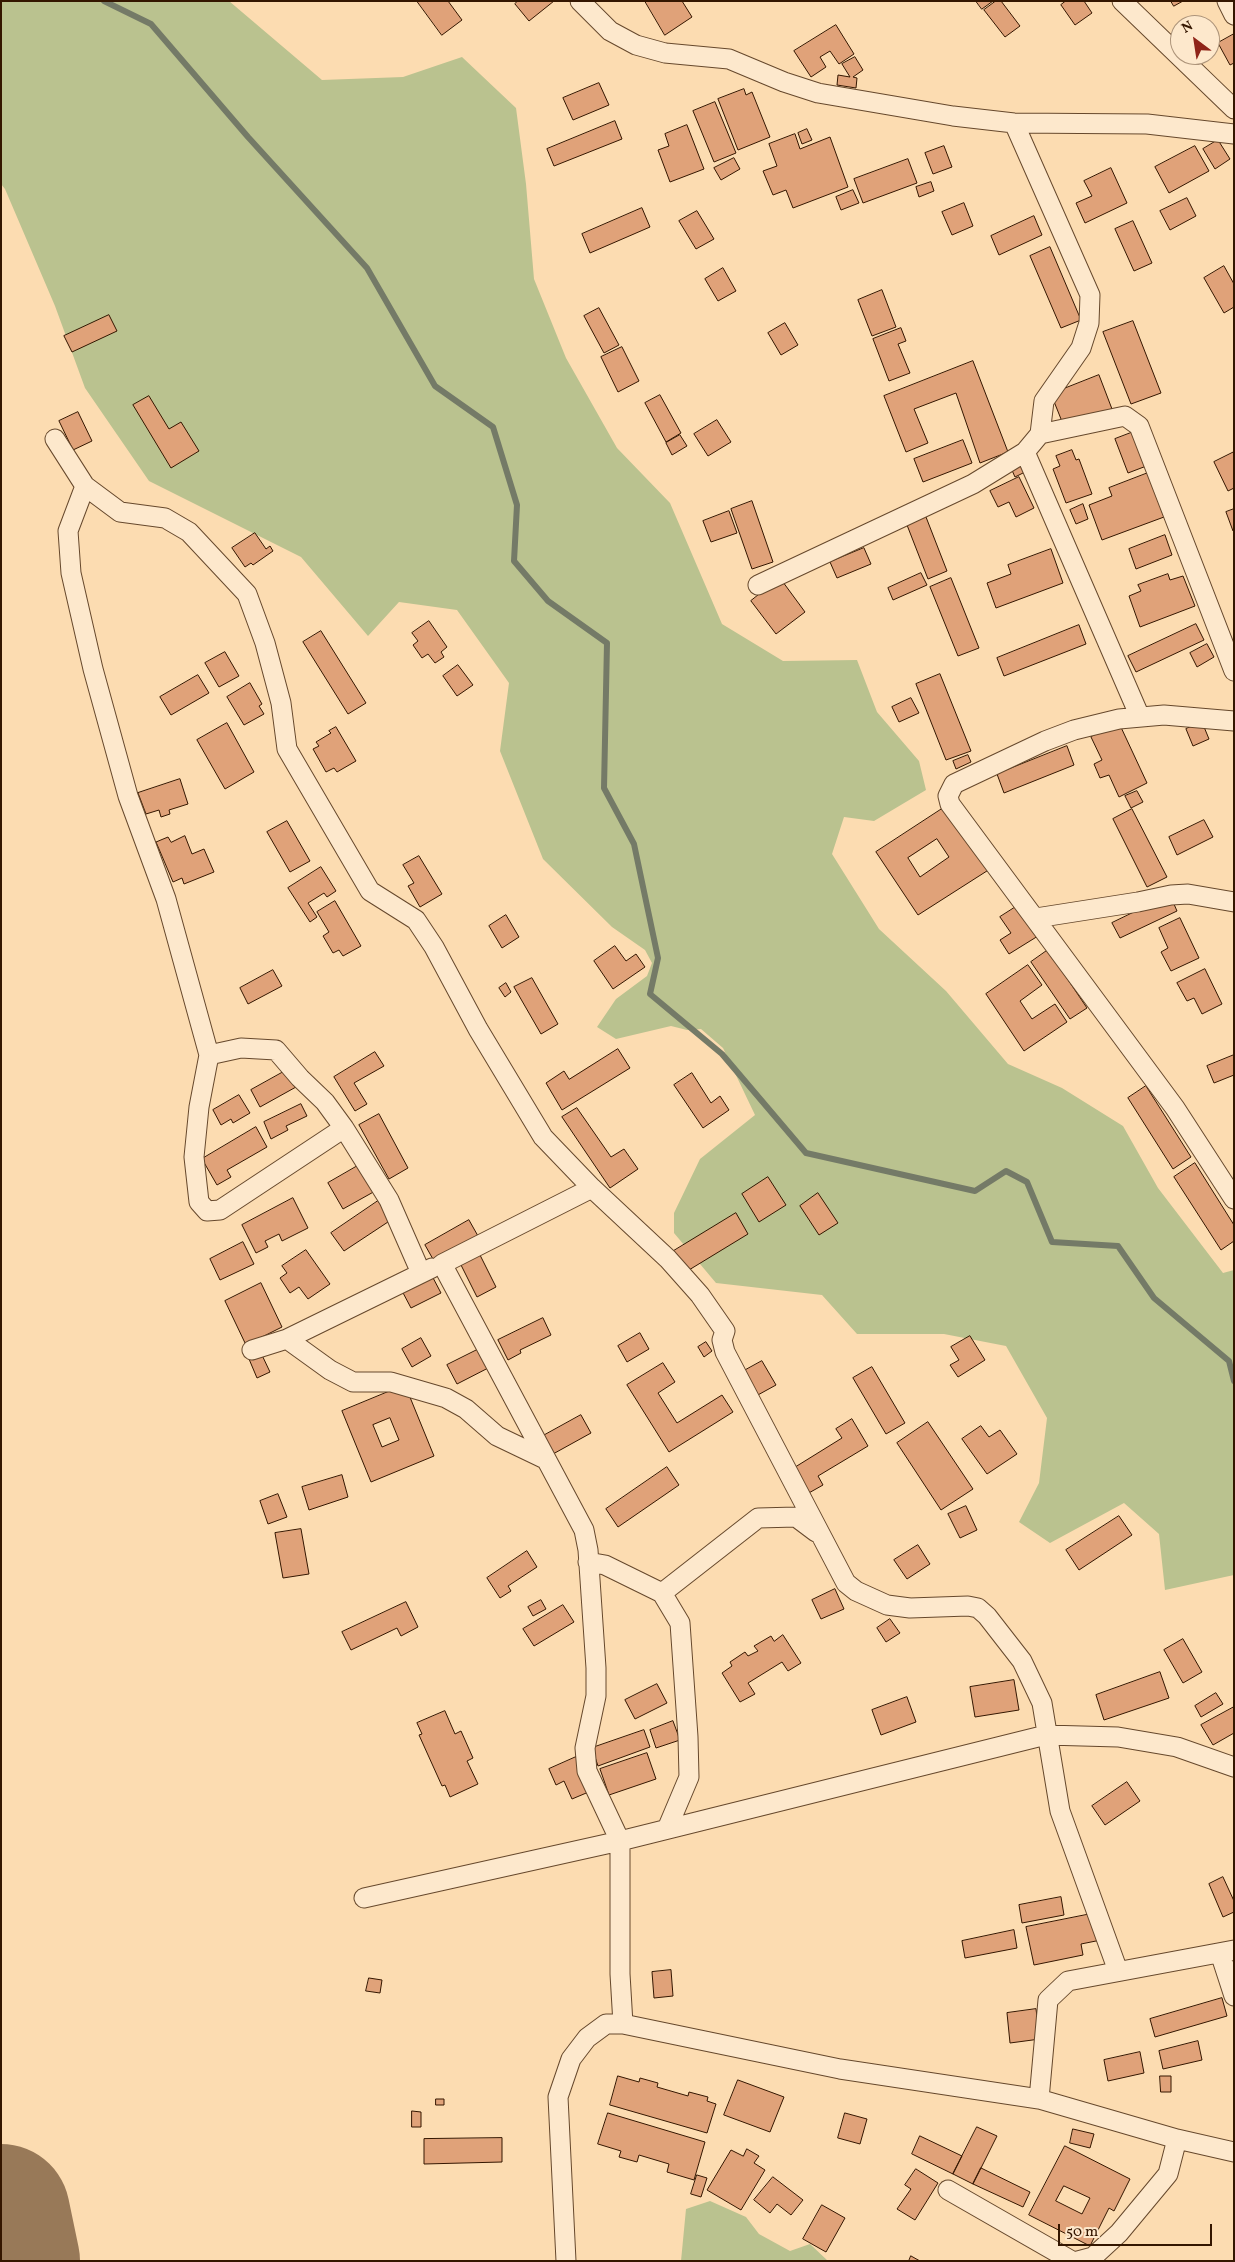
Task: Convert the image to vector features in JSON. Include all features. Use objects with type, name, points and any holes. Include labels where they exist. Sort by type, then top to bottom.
[{"type":"street","points":[[580,1],[610,31],[636,45],[665,53],[729,59],[784,82],[818,92],[953,116],[1014,123],[1147,124],[1234,134]]},
{"type":"street","points":[[1122,1],[1234,109]]},
{"type":"street","points":[[1227,1],[1234,15]]},
{"type":"street","points":[[758,585],[973,484],[1025,452],[1040,434],[1044,401],[1081,348],[1089,323],[1090,295],[1014,123]]},
{"type":"street","points":[[1040,434],[1125,416],[1138,426],[1234,671]]},
{"type":"street","points":[[55,439],[85,486],[120,512],[166,518],[189,532],[246,594],[266,643],[281,703],[287,749],[355,868],[370,891],[416,920],[434,947],[478,1029],[543,1138],[592,1188],[668,1259],[700,1295],[724,1331],[722,1340],[725,1352],[846,1583],[868,1598],[887,1606],[910,1608],[968,1606],[978,1608],[987,1616],[1022,1661],[1042,1703],[1060,1811],[1118,1971]]},
{"type":"street","points":[[1025,452],[1140,717]]},
{"type":"street","points":[[85,486],[68,531],[74,582],[93,669],[128,796],[166,899],[210,1055],[200,1107],[194,1157],[199,1202],[207,1211],[220,1210],[344,1128]]},
{"type":"street","points":[[1234,721],[1164,714],[1119,720],[1083,728],[1046,741],[954,784],[948,796],[950,804],[1175,1108],[1227,1175],[1234,1200]]},
{"type":"street","points":[[1036,918],[1171,895],[1188,894],[1234,902]]},
{"type":"street","points":[[210,1055],[241,1048],[276,1050],[300,1078],[325,1102],[344,1128],[389,1200],[421,1273]]},
{"type":"street","points":[[252,1350],[287,1338],[442,1264],[592,1188]]},
{"type":"street","points":[[442,1264],[584,1530],[588,1550],[596,1696],[585,1748],[587,1771],[620,1842],[620,1974],[623,2024]]},
{"type":"street","points":[[287,1338],[330,1370],[353,1382],[392,1382],[446,1398],[466,1409],[496,1436],[545,1459]]},
{"type":"street","points":[[662,1593],[758,1518],[796,1517],[821,1536]]},
{"type":"street","points":[[588,1562],[605,1565],[662,1593],[680,1623],[689,1777],[667,1830]]},
{"type":"street","points":[[364,1898],[620,1842],[1046,1735],[1118,1737],[1177,1747],[1234,1767]]},
{"type":"street","points":[[1038,2099],[1048,2000],[1068,1981],[1227,1952],[1234,1996]]},
{"type":"street","points":[[566,2261],[558,2097],[571,2059],[587,2038],[606,2024],[623,2024],[840,2068],[1038,2099],[1177,2139],[1234,2152]]},
{"type":"street","points":[[1089,2259],[1119,2233],[1168,2174],[1177,2139]]},
{"type":"street","points":[[948,2190],[1072,2261]]},
{"type":"green space","points":[[1,1],[229,1],[322,80],[403,77],[462,57],[516,108],[526,184],[534,279],[566,358],[617,448],[670,503],[722,624],[783,661],[857,660],[877,712],[919,761],[926,790],[874,821],[844,817],[832,854],[879,929],[946,991],[1008,1064],[1062,1088],[1123,1126],[1158,1188],[1223,1273],[1234,1270],[1234,1575],[1165,1590],[1159,1534],[1124,1503],[1050,1543],[1019,1522],[1039,1483],[1047,1418],[1006,1346],[944,1334],[857,1334],[822,1295],[716,1283],[674,1233],[674,1213],[700,1159],[755,1115],[723,1048],[701,1029],[687,1030],[671,1026],[616,1039],[597,1027],[616,999],[647,976],[652,963],[645,950],[612,927],[543,859],[500,751],[509,683],[457,610],[399,602],[368,636],[301,557],[149,481],[85,388],[55,306],[5,189],[1,184]]},
{"type":"green space","points":[[710,2201],[746,2217],[759,2234],[790,2251],[810,2244],[828,2261],[681,2261],[686,2209]]},
{"type":"building","points":[[417,1],[448,1],[462,20],[442,35]]},
{"type":"building","points":[[518,1],[554,1],[529,21],[515,4]]},
{"type":"building","points":[[645,1],[682,1],[692,17],[665,35]]},
{"type":"building","points":[[976,1],[993,1],[982,9]]},
{"type":"building","points":[[996,1],[1001,1],[1020,26],[1005,37],[984,10]]},
{"type":"building","points":[[1066,1],[1084,1],[1092,13],[1075,25],[1061,5]]},
{"type":"building","points":[[1171,1],[1183,1],[1174,6]]},
{"type":"building","points":[[836,25],[854,54],[839,64],[830,51],[820,57],[826,67],[811,77],[794,51]]},
{"type":"building","points":[[1234,34],[1234,63],[1230,65],[1220,47],[1220,42]]},
{"type":"building","points":[[855,57],[863,70],[853,77],[857,78],[856,88],[837,85],[838,75],[850,77],[842,64]]},
{"type":"building","points":[[599,83],[609,105],[573,120],[563,98]]},
{"type":"building","points":[[744,89],[746,95],[752,92],[770,137],[738,150],[718,99]]},
{"type":"building","points":[[715,102],[736,153],[714,162],[693,111]]},
{"type":"building","points":[[615,121],[622,139],[554,166],[547,149]]},
{"type":"building","points":[[687,125],[704,169],[670,182],[658,150],[669,146],[665,134]]},
{"type":"building","points":[[807,129],[812,140],[802,144],[798,133]]},
{"type":"building","points":[[795,134],[800,149],[830,137],[848,187],[793,208],[786,190],[773,195],[763,171],[777,166],[769,144]]},
{"type":"building","points":[[1218,140],[1230,159],[1215,169],[1203,149]]},
{"type":"building","points":[[944,146],[952,167],[933,174],[925,153]]},
{"type":"building","points":[[1195,146],[1209,171],[1169,193],[1155,167]]},
{"type":"building","points":[[734,158],[740,169],[721,180],[714,168]]},
{"type":"building","points":[[908,159],[917,183],[863,203],[854,179]]},
{"type":"building","points":[[1111,168],[1127,203],[1085,223],[1076,203],[1092,196],[1084,181]]},
{"type":"building","points":[[931,182],[934,191],[919,197],[916,187]]},
{"type":"building","points":[[853,190],[859,203],[841,210],[836,197]]},
{"type":"building","points":[[1187,198],[1196,216],[1170,230],[1160,211]]},
{"type":"building","points":[[964,203],[973,226],[952,235],[942,212]]},
{"type":"building","points":[[642,208],[650,227],[590,253],[582,234]]},
{"type":"building","points":[[697,211],[714,239],[696,249],[679,221]]},
{"type":"building","points":[[1034,216],[1042,235],[999,255],[991,236]]},
{"type":"building","points":[[1133,221],[1152,263],[1134,271],[1115,229]]},
{"type":"building","points":[[1050,247],[1081,320],[1061,328],[1030,256]]},
{"type":"building","points":[[1224,266],[1234,284],[1234,307],[1224,313],[1204,278]]},
{"type":"building","points":[[723,268],[736,291],[718,301],[705,279]]},
{"type":"building","points":[[882,290],[896,327],[872,336],[858,300]]},
{"type":"building","points":[[599,308],[619,345],[604,353],[584,316]]},
{"type":"building","points":[[109,315],[117,331],[72,352],[64,336]]},
{"type":"building","points":[[1133,321],[1161,393],[1131,404],[1103,332]]},
{"type":"building","points":[[785,323],[798,345],[781,355],[768,333]]},
{"type":"building","points":[[901,328],[906,341],[898,344],[910,373],[889,381],[873,339]]},
{"type":"building","points":[[622,347],[639,381],[618,392],[601,357]]},
{"type":"building","points":[[973,361],[1008,452],[980,463],[956,393],[914,409],[928,443],[906,452],[884,396]]},
{"type":"building","points":[[1099,375],[1112,409],[1065,429],[1051,394]]},
{"type":"building","points":[[660,395],[681,433],[666,442],[645,403]]},
{"type":"building","points":[[149,396],[169,429],[181,422],[199,451],[171,468],[133,405]]},
{"type":"building","points":[[78,412],[92,441],[73,450],[59,421]]},
{"type":"building","points":[[717,420],[731,442],[708,456],[694,434]]},
{"type":"building","points":[[1136,431],[1149,465],[1128,473],[1115,439]]},
{"type":"building","points":[[680,435],[687,446],[672,455],[666,443]]},
{"type":"building","points":[[963,440],[972,463],[923,482],[914,459]]},
{"type":"building","points":[[1072,450],[1076,460],[1079,459],[1092,494],[1066,503],[1053,469],[1060,466],[1056,456]]},
{"type":"building","points":[[1234,452],[1234,488],[1228,491],[1214,462]]},
{"type":"building","points":[[1020,464],[1025,472],[1015,477],[1011,468]]},
{"type":"building","points":[[1148,473],[1164,517],[1102,540],[1089,505],[1112,496],[1109,488]]},
{"type":"building","points":[[1019,477],[1034,508],[1016,517],[1009,502],[998,507],[990,491]]},
{"type":"building","points":[[752,501],[773,562],[752,569],[731,509]]},
{"type":"building","points":[[1083,504],[1088,519],[1076,524],[1070,510]]},
{"type":"building","points":[[1234,509],[1234,531],[1233,531],[1226,512]]},
{"type":"building","points":[[729,511],[737,533],[711,542],[703,521]]},
{"type":"building","points":[[926,517],[947,571],[928,579],[907,525]]},
{"type":"building","points":[[255,533],[266,549],[270,546],[273,551],[253,565],[251,563],[245,567],[232,548]]},
{"type":"building","points":[[1165,535],[1172,555],[1136,569],[1129,549]]},
{"type":"building","points":[[864,548],[871,564],[837,578],[830,562]]},
{"type":"building","points":[[1051,549],[1063,583],[996,608],[987,583],[1011,574],[1008,565]]},
{"type":"building","points":[[921,573],[927,585],[893,600],[888,588]]},
{"type":"building","points":[[1168,574],[1170,580],[1183,576],[1195,606],[1140,627],[1129,596],[1141,591],[1138,585]]},
{"type":"building","points":[[780,578],[805,612],[776,634],[751,601]]},
{"type":"building","points":[[951,578],[979,648],[958,656],[930,587]]},
{"type":"building","points":[[429,621],[447,647],[441,652],[444,657],[435,663],[428,654],[422,658],[413,645],[418,641],[412,633]]},
{"type":"building","points":[[1196,624],[1204,640],[1136,672],[1128,656]]},
{"type":"building","points":[[1079,625],[1086,644],[1004,676],[997,658]]},
{"type":"building","points":[[321,631],[366,703],[348,714],[303,642]]},
{"type":"building","points":[[1207,644],[1214,657],[1197,667],[1190,653]]},
{"type":"building","points":[[225,652],[239,676],[219,687],[205,663]]},
{"type":"building","points":[[458,665],[473,685],[457,696],[443,676]]},
{"type":"building","points":[[940,674],[971,751],[946,760],[916,684]]},
{"type":"building","points":[[198,675],[209,693],[171,715],[160,697]]},
{"type":"building","points":[[250,683],[262,704],[259,706],[264,714],[244,725],[227,697]]},
{"type":"building","points":[[911,698],[919,713],[899,722],[892,707]]},
{"type":"building","points":[[1202,722],[1209,739],[1193,746],[1186,729]]},
{"type":"building","points":[[227,723],[254,772],[225,789],[197,740]]},
{"type":"building","points":[[1119,723],[1147,783],[1119,797],[1109,775],[1100,778],[1094,764],[1102,760],[1091,737]]},
{"type":"building","points":[[336,727],[356,761],[337,772],[334,768],[326,772],[313,749],[319,746],[316,742],[331,733],[329,731]]},
{"type":"building","points":[[1067,746],[1074,765],[1004,793],[997,774]]},
{"type":"building","points":[[968,755],[971,762],[956,769],[953,761]]},
{"type":"building","points":[[180,779],[188,804],[169,810],[170,814],[161,817],[159,810],[146,814],[138,793]]},
{"type":"building","points":[[1137,791],[1143,802],[1131,808],[1125,796]]},
{"type":"building","points":[[948,805],[990,869],[918,915],[876,852]],"holes":[[[937,839],[949,857],[920,877],[908,858]]]},
{"type":"building","points":[[1132,809],[1167,877],[1147,887],[1113,819]]},
{"type":"building","points":[[1204,820],[1213,837],[1177,855],[1169,837]]},
{"type":"building","points":[[287,821],[310,861],[290,872],[267,832]]},
{"type":"building","points":[[185,836],[192,854],[204,849],[214,872],[184,884],[182,878],[173,882],[156,842],[168,837],[171,842]]},
{"type":"building","points":[[419,856],[442,894],[420,907],[408,886],[414,883],[403,865]]},
{"type":"building","points":[[321,867],[336,891],[327,897],[324,893],[308,903],[317,917],[310,922],[288,888]]},
{"type":"building","points":[[1170,895],[1177,911],[1120,938],[1112,923]]},
{"type":"building","points":[[335,901],[361,946],[343,956],[339,950],[333,953],[323,936],[329,932],[317,912]]},
{"type":"building","points":[[1022,903],[1038,936],[1009,954],[1000,940],[1011,933],[1000,917]]},
{"type":"building","points":[[506,915],[519,937],[502,948],[489,926]]},
{"type":"building","points":[[1180,918],[1199,958],[1171,971],[1161,952],[1168,948],[1159,928]]},
{"type":"building","points":[[615,946],[626,961],[636,954],[645,967],[613,989],[594,961]]},
{"type":"building","points":[[1048,950],[1087,1008],[1070,1019],[1031,962]]},
{"type":"building","points":[[1028,965],[1042,985],[1020,1001],[1032,1019],[1055,1004],[1067,1022],[1024,1051],[986,994]]},
{"type":"building","points":[[1205,969],[1222,1004],[1202,1014],[1194,998],[1187,1001],[1177,983]]},
{"type":"building","points":[[273,970],[282,986],[248,1004],[240,988]]},
{"type":"building","points":[[532,978],[558,1024],[541,1034],[514,987]]},
{"type":"building","points":[[506,983],[511,992],[505,997],[499,988]]},
{"type":"building","points":[[618,1049],[630,1068],[562,1110],[546,1083],[564,1071],[569,1079]]},
{"type":"building","points":[[375,1052],[384,1066],[354,1083],[367,1104],[355,1111],[334,1077]]},
{"type":"building","points":[[1234,1055],[1234,1075],[1214,1083],[1207,1066]]},
{"type":"building","points":[[287,1070],[296,1087],[260,1107],[251,1090]]},
{"type":"building","points":[[692,1073],[711,1103],[720,1096],[729,1110],[703,1128],[674,1085]]},
{"type":"building","points":[[1146,1086],[1191,1157],[1173,1169],[1128,1098]]},
{"type":"building","points":[[239,1095],[250,1113],[233,1123],[231,1119],[221,1125],[213,1110]]},
{"type":"building","points":[[301,1104],[307,1116],[286,1126],[288,1130],[271,1139],[264,1122]]},
{"type":"building","points":[[577,1108],[611,1157],[624,1149],[638,1169],[610,1188],[562,1117]]},
{"type":"building","points":[[379,1114],[408,1168],[389,1179],[359,1125]]},
{"type":"building","points":[[256,1127],[267,1147],[227,1170],[231,1177],[217,1185],[202,1159]]},
{"type":"building","points":[[1195,1163],[1234,1225],[1234,1241],[1221,1250],[1174,1177]]},
{"type":"building","points":[[361,1164],[377,1190],[343,1209],[328,1183]]},
{"type":"building","points":[[768,1177],[786,1205],[759,1222],[742,1194]]},
{"type":"building","points":[[818,1193],[838,1223],[819,1235],[800,1206]]},
{"type":"building","points":[[293,1198],[308,1228],[282,1241],[279,1234],[265,1241],[268,1247],[256,1253],[242,1225]]},
{"type":"building","points":[[378,1201],[391,1220],[344,1251],[331,1233]]},
{"type":"building","points":[[736,1213],[748,1234],[684,1273],[672,1252]]},
{"type":"building","points":[[469,1220],[478,1236],[434,1261],[425,1245]]},
{"type":"building","points":[[243,1242],[254,1264],[220,1280],[210,1259]]},
{"type":"building","points":[[306,1250],[330,1284],[308,1299],[299,1287],[290,1293],[280,1278],[287,1273],[282,1266]]},
{"type":"building","points":[[478,1251],[496,1287],[477,1297],[459,1261]]},
{"type":"building","points":[[431,1274],[441,1293],[411,1308],[401,1289]]},
{"type":"building","points":[[261,1283],[282,1327],[246,1345],[225,1301]]},
{"type":"building","points":[[543,1318],[551,1335],[520,1350],[521,1353],[508,1360],[498,1340]]},
{"type":"building","points":[[640,1333],[649,1349],[627,1362],[618,1346]]},
{"type":"building","points":[[970,1336],[985,1360],[958,1377],[950,1365],[959,1360],[951,1347]]},
{"type":"building","points":[[421,1338],[431,1356],[412,1367],[402,1349]]},
{"type":"building","points":[[706,1342],[712,1351],[704,1357],[698,1347]]},
{"type":"building","points":[[485,1346],[494,1365],[457,1384],[447,1365]]},
{"type":"building","points":[[261,1353],[270,1372],[257,1378],[249,1359]]},
{"type":"building","points":[[762,1361],[776,1385],[756,1396],[742,1372]]},
{"type":"building","points":[[663,1363],[675,1382],[658,1393],[677,1423],[722,1395],[733,1412],[669,1452],[627,1385]]},
{"type":"building","points":[[872,1367],[905,1423],[886,1434],[853,1378]]},
{"type":"building","points":[[405,1385],[434,1456],[371,1482],[342,1411]],"holes":[[[390,1418],[399,1440],[382,1447],[373,1425]]]},
{"type":"building","points":[[581,1415],[591,1433],[553,1454],[543,1436]]},
{"type":"building","points":[[852,1419],[868,1446],[818,1476],[823,1485],[807,1494],[792,1469],[842,1438],[836,1429]]},
{"type":"building","points":[[928,1422],[973,1489],[941,1510],[897,1443]]},
{"type":"building","points":[[981,1426],[989,1437],[1000,1430],[1017,1454],[987,1474],[962,1439]]},
{"type":"building","points":[[667,1467],[679,1485],[618,1527],[606,1509]]},
{"type":"building","points":[[342,1475],[348,1497],[309,1510],[302,1487]]},
{"type":"building","points":[[278,1494],[287,1517],[268,1524],[260,1501]]},
{"type":"building","points":[[966,1506],[977,1530],[960,1538],[948,1514]]},
{"type":"building","points":[[1119,1516],[1132,1535],[1079,1570],[1066,1550]]},
{"type":"building","points":[[301,1529],[309,1574],[283,1578],[275,1533]]},
{"type":"building","points":[[918,1545],[930,1564],[907,1579],[894,1560]]},
{"type":"building","points":[[527,1551],[537,1567],[508,1586],[511,1591],[500,1598],[487,1578]]},
{"type":"building","points":[[835,1589],[844,1609],[821,1619],[812,1600]]},
{"type":"building","points":[[541,1600],[546,1609],[533,1616],[528,1607]]},
{"type":"building","points":[[406,1602],[418,1627],[401,1636],[397,1628],[351,1650],[342,1632]]},
{"type":"building","points":[[563,1605],[574,1622],[534,1646],[523,1629]]},
{"type":"building","points":[[890,1619],[900,1633],[886,1642],[877,1628]]},
{"type":"building","points":[[783,1635],[801,1663],[788,1671],[782,1662],[748,1683],[755,1694],[740,1702],[722,1673],[732,1666],[730,1662],[745,1652],[748,1656],[758,1651],[754,1646],[771,1636],[774,1641]]},
{"type":"building","points":[[1183,1639],[1202,1672],[1183,1683],[1164,1650]]},
{"type":"building","points":[[1160,1672],[1169,1698],[1104,1720],[1096,1695]]},
{"type":"building","points":[[1014,1680],[1019,1710],[975,1717],[970,1687]]},
{"type":"building","points":[[657,1684],[667,1703],[635,1719],[625,1700]]},
{"type":"building","points":[[1216,1693],[1223,1704],[1201,1717],[1195,1706]]},
{"type":"building","points":[[907,1697],[916,1722],[881,1735],[872,1710]]},
{"type":"building","points":[[1234,1707],[1234,1733],[1213,1745],[1201,1725]]},
{"type":"building","points":[[445,1711],[455,1734],[461,1731],[473,1758],[467,1761],[478,1784],[450,1797],[445,1785],[442,1786],[419,1735],[422,1734],[417,1723]]},
{"type":"building","points":[[673,1721],[680,1740],[656,1748],[650,1730]]},
{"type":"building","points":[[644,1730],[650,1747],[598,1766],[592,1748]]},
{"type":"building","points":[[647,1753],[656,1779],[609,1795],[600,1769]]},
{"type":"building","points":[[576,1757],[591,1791],[572,1799],[564,1781],[556,1785],[549,1769]]},
{"type":"building","points":[[1127,1782],[1140,1801],[1105,1825],[1092,1806]]},
{"type":"building","points":[[1223,1877],[1234,1901],[1234,1912],[1223,1917],[1209,1884]]},
{"type":"building","points":[[1061,1897],[1064,1915],[1022,1923],[1019,1905]]},
{"type":"building","points":[[1096,1913],[1101,1940],[1081,1944],[1083,1955],[1034,1965],[1026,1927]]},
{"type":"building","points":[[1014,1930],[1017,1948],[965,1958],[962,1941]]},
{"type":"building","points":[[671,1970],[673,1996],[654,1998],[652,1972]]},
{"type":"building","points":[[369,1978],[382,1980],[380,1993],[366,1991]]},
{"type":"building","points":[[1222,1998],[1227,2016],[1155,2037],[1150,2019]]},
{"type":"building","points":[[1036,2009],[1040,2039],[1010,2043],[1007,2013]]},
{"type":"building","points":[[1198,2041],[1202,2060],[1163,2069],[1159,2051]]},
{"type":"building","points":[[1140,2052],[1144,2073],[1108,2081],[1104,2060]]},
{"type":"building","points":[[618,2076],[639,2082],[640,2078],[658,2083],[657,2087],[688,2096],[689,2092],[708,2097],[707,2101],[716,2104],[707,2133],[610,2105]]},
{"type":"building","points":[[1160,2076],[1171,2076],[1171,2092],[1161,2092]]},
{"type":"building","points":[[738,2080],[784,2097],[770,2132],[724,2115]]},
{"type":"building","points":[[436,2099],[444,2099],[444,2105],[436,2105]]},
{"type":"building","points":[[412,2111],[421,2112],[421,2127],[412,2127]]},
{"type":"building","points":[[608,2113],[705,2142],[694,2180],[667,2172],[669,2164],[639,2155],[637,2162],[619,2157],[621,2151],[598,2144]]},
{"type":"building","points":[[845,2113],[867,2119],[860,2144],[838,2138]]},
{"type":"building","points":[[977,2127],[997,2136],[973,2184],[953,2174]]},
{"type":"building","points":[[1073,2129],[1094,2134],[1090,2148],[1070,2143]]},
{"type":"building","points":[[920,2136],[962,2156],[953,2174],[912,2154]]},
{"type":"building","points":[[502,2138],[502,2162],[424,2164],[424,2139]]},
{"type":"building","points":[[1065,2146],[1130,2179],[1114,2211],[1109,2208],[1090,2246],[1029,2215]],"holes":[[[1064,2186],[1090,2198],[1082,2214],[1056,2201]]]},
{"type":"building","points":[[747,2149],[759,2156],[754,2163],[765,2170],[741,2210],[707,2190],[731,2150],[743,2156]]},
{"type":"building","points":[[981,2168],[1030,2192],[1023,2207],[973,2184]]},
{"type":"building","points":[[916,2169],[938,2183],[915,2220],[897,2209],[911,2189],[905,2185]]},
{"type":"building","points":[[697,2175],[707,2178],[701,2197],[691,2194]]},
{"type":"building","points":[[773,2177],[803,2200],[791,2215],[777,2204],[770,2213],[754,2200]]},
{"type":"building","points":[[822,2205],[845,2218],[826,2252],[803,2239]]},
{"type":"building","points":[[911,2256],[920,2261],[909,2261]]},
{"type":"waterway","points":[[104,1],[151,24],[248,137],[367,268],[435,386],[493,427],[517,505],[514,561],[548,601],[607,643],[604,788],[634,844],[658,958],[650,994],[722,1054],[806,1153],[975,1191],[1006,1171],[1027,1182],[1052,1242],[1118,1246],[1154,1298],[1229,1361],[1234,1381]]},
{"type":"runway","points":[[1,2213],[11,2261]]}]
